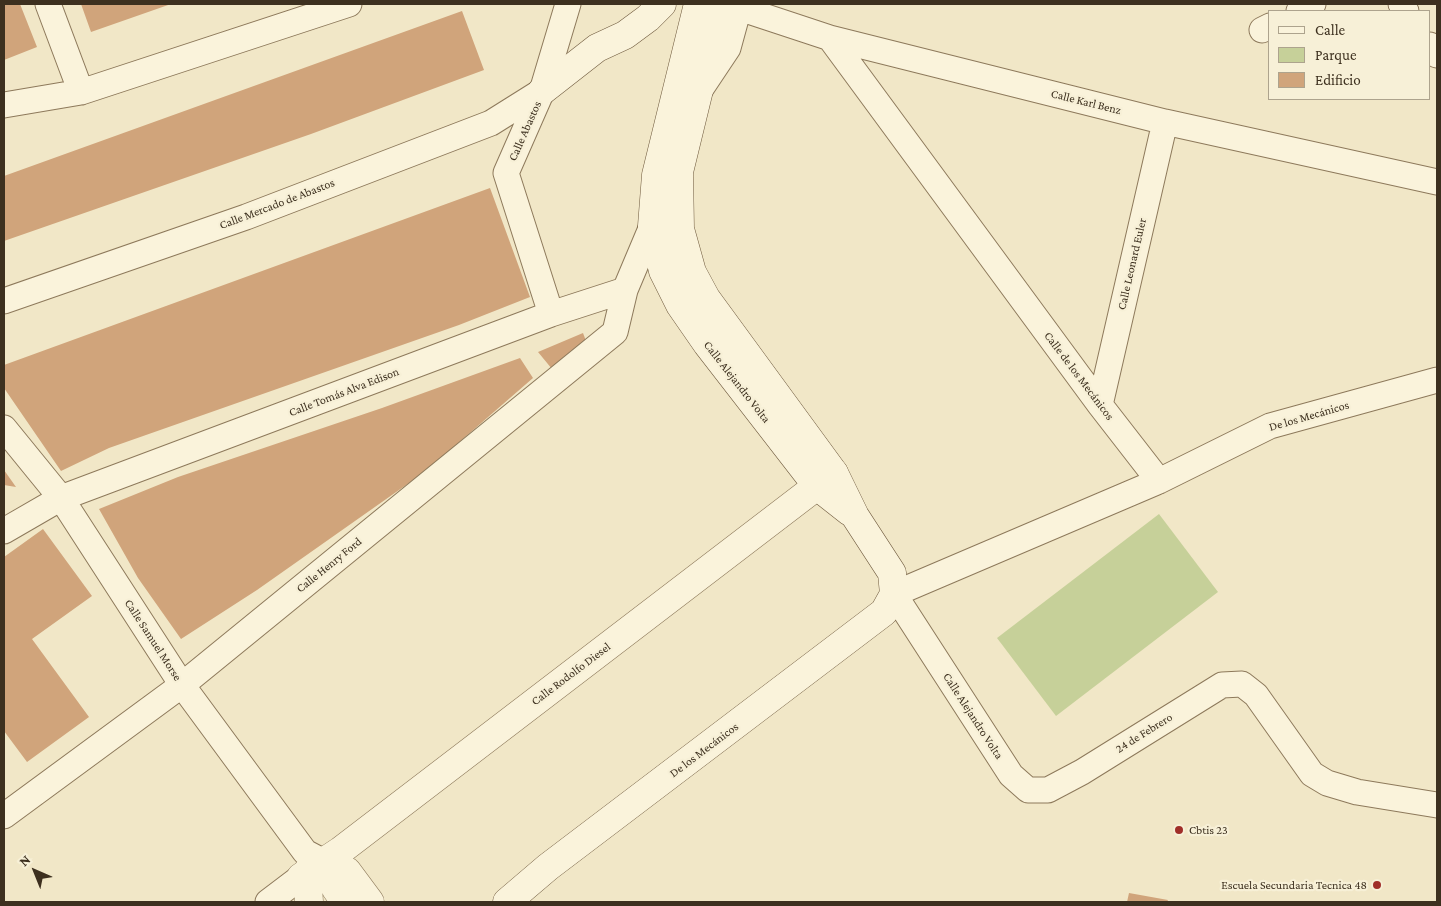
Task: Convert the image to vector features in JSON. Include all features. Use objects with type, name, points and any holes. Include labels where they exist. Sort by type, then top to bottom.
[{"type":"main road","points":[[542,91],[597,48],[625,35],[648,18],[662,4]]},
{"type":"main road","name":"Calle Alejandro Volta","points":[[698,4],[659,159],[652,226],[663,271],[680,305],[855,516],[892,573],[894,594]]},
{"type":"main road","name":"Calle Alejandro Volta","points":[[733,5],[697,94],[679,172],[678,212],[680,229],[692,272],[706,298],[825,480]]},
{"type":"main road","points":[[652,226],[678,212]]},
{"type":"main road","name":"Calle Rodolfo Diesel","points":[[320,884],[825,480]]},
{"type":"main road","name":"De los Mecánicos","points":[[508,902],[548,867],[884,612],[894,594]]},
{"type":"main road","points":[[320,884],[347,871],[370,902]]},
{"type":"street","points":[[48,4],[81,92]]},
{"type":"street","points":[[4,104],[81,92],[349,4]]},
{"type":"street","name":"Calle Abastos","points":[[551,314],[506,174],[542,91],[568,4]]},
{"type":"street","points":[[1301,10],[1313,4]]},
{"type":"street","name":"Calle Karl Benz","points":[[733,5],[830,38],[1165,122],[1437,182]]},
{"type":"street","name":"Calle de los Mecánicos","points":[[830,38],[1100,405],[1159,480]]},
{"type":"street","name":"Calle Mercado de Abastos","points":[[4,301],[246,217],[491,123],[542,91]]},
{"type":"street","name":"Calle Leonard Euler","points":[[1100,405],[1165,122]]},
{"type":"street","points":[[625,290],[652,226]]},
{"type":"street","name":"Calle Tomás Alva Edison","points":[[4,531],[61,498],[551,314],[625,290]]},
{"type":"street","name":"Calle Henry Ford","points":[[4,816],[182,685],[615,332],[625,290]]},
{"type":"street","name":"De los Mecánicos","points":[[1159,480],[1270,426],[1437,380]]},
{"type":"street","name":"Calle Samuel Morse","points":[[4,428],[61,498],[182,685],[320,884]]},
{"type":"street","points":[[894,594],[1159,480]]},
{"type":"street","name":"Calle Alejandro Volta","points":[[894,594],[1011,775],[1028,790],[1048,790]]},
{"type":"street","name":"24 de Febrero","points":[[1048,790],[1082,772],[1222,685],[1242,684],[1256,695],[1312,774],[1327,783],[1357,792],[1437,804]]},
{"type":"street","points":[[268,902],[320,884]]},
{"type":"green space","points":[[1159,514],[1218,592],[1056,716],[997,638]]},
{"type":"building","points":[[4,4],[20,4],[37,47],[4,60]]},
{"type":"building","points":[[81,4],[171,4],[91,32]]},
{"type":"building","points":[[462,11],[484,70],[311,134],[4,241],[4,176]]},
{"type":"building","points":[[490,188],[530,297],[459,325],[109,448],[61,471],[4,388],[4,365]]},
{"type":"building","points":[[583,333],[586,341],[552,369],[538,352]]},
{"type":"building","points":[[520,358],[533,378],[426,471],[257,590],[181,639],[138,578],[99,509],[178,477],[382,408]]},
{"type":"building","points":[[4,470],[16,487],[4,485]]},
{"type":"building","points":[[43,529],[92,596],[32,639],[89,717],[27,762],[4,731],[4,557]]},
{"type":"building","points":[[1129,893],[1168,900],[1167,902],[1127,902]]},
{"type":"place","name":"Cbtis 23","points":[[1179,830]]},
{"type":"place","name":"Escuela Secundaria Tecnica 48","points":[[1377,885]]}]
